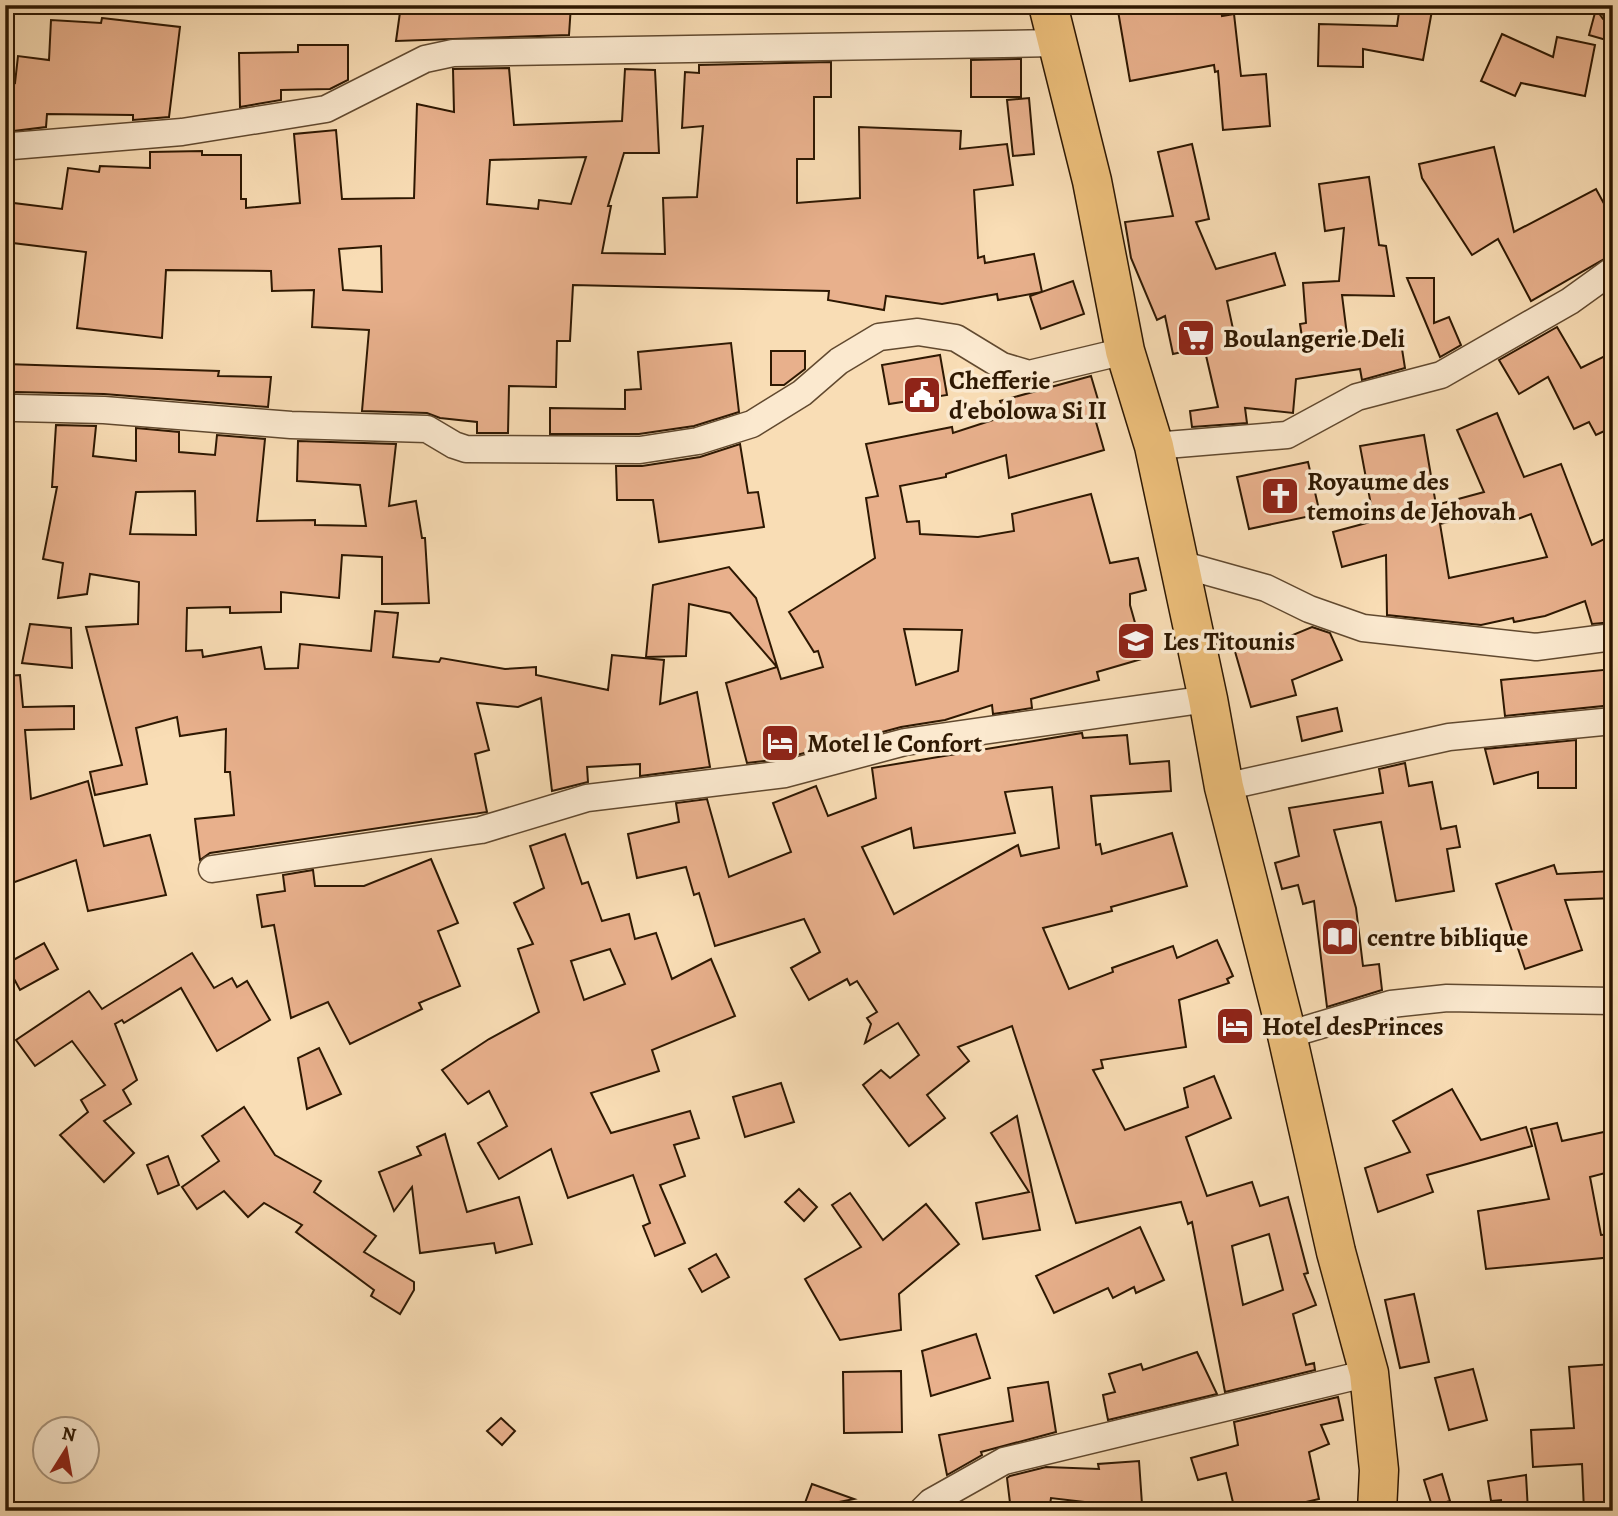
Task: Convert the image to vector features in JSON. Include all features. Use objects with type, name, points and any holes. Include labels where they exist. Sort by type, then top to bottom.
[{"type":"highway","points":[[1048,5],[1092,181],[1125,351],[1154,446],[1224,786],[1287,1035],[1336,1252],[1369,1373],[1378,1470],[1377,1511]]},
{"type":"street","points":[[12,146],[182,132],[326,109],[425,59],[453,53],[1056,43]]},
{"type":"street","points":[[1154,446],[1287,435],[1357,397],[1441,375],[1570,301],[1613,270]]},
{"type":"street","points":[[16,408],[104,411],[291,425],[427,429],[466,449],[640,450],[698,442],[752,425],[802,393],[839,361],[879,337],[918,332],[956,338],[1002,366],[1029,373],[1125,351]]},
{"type":"street","points":[[1180,564],[1266,589],[1310,609],[1363,628],[1536,647],[1613,637]]},
{"type":"street","points":[[212,869],[481,830],[587,798],[785,774],[905,742],[1208,699]]},
{"type":"street","points":[[1224,786],[1449,737],[1613,721]]},
{"type":"street","points":[[1287,1035],[1391,1004],[1447,998],[1613,1001]]},
{"type":"street","points":[[922,1511],[931,1502],[1004,1461],[1369,1373]]},
{"type":"building","points":[[401,5],[571,5],[569,35],[396,41]]},
{"type":"building","points":[[1117,5],[1220,5],[1222,16],[1234,14],[1241,76],[1266,74],[1270,126],[1223,130],[1218,71],[1215,72],[1214,65],[1130,81]]},
{"type":"building","points":[[1400,5],[1433,5],[1423,60],[1363,49],[1363,67],[1318,66],[1319,24],[1397,26]]},
{"type":"building","points":[[1596,9],[1603,19],[1613,22],[1613,42],[1589,35]]},
{"type":"building","points":[[102,18],[180,27],[169,117],[133,120],[133,115],[47,114],[46,127],[5,132],[5,81],[15,83],[18,56],[49,60],[51,20],[101,23]]},
{"type":"building","points":[[1502,34],[1553,57],[1557,37],[1595,45],[1585,96],[1521,83],[1515,96],[1481,81]]},
{"type":"building","points":[[298,45],[348,45],[348,80],[330,89],[281,90],[281,100],[240,107],[239,53],[298,52]]},
{"type":"building","points":[[1021,59],[1021,97],[971,97],[971,60]]},
{"type":"building","points":[[831,62],[831,97],[814,97],[814,159],[797,159],[797,203],[860,198],[859,127],[961,131],[960,149],[1007,144],[1013,185],[974,190],[978,258],[984,256],[985,263],[1034,254],[1042,292],[998,300],[997,294],[942,304],[886,296],[884,310],[828,300],[829,291],[573,285],[570,341],[557,341],[556,387],[509,386],[508,433],[477,433],[477,422],[440,418],[427,413],[362,411],[369,330],[312,327],[314,290],[272,291],[271,271],[166,270],[162,338],[77,328],[86,252],[5,242],[5,202],[62,209],[68,168],[99,172],[100,166],[150,168],[150,152],[202,151],[202,155],[241,155],[241,199],[246,199],[246,208],[300,203],[294,134],[336,130],[342,199],[414,198],[417,104],[454,112],[453,69],[509,68],[514,125],[622,121],[625,69],[655,70],[659,153],[624,153],[608,206],[611,206],[602,253],[665,254],[663,198],[697,197],[703,126],[682,128],[685,72],[699,73],[699,65]],"holes":[[[586,157],[571,204],[539,200],[538,209],[487,204],[490,160]],[[381,246],[382,292],[343,290],[339,249]]]},
{"type":"building","points":[[1029,98],[1034,154],[1013,156],[1007,100]]},
{"type":"building","points":[[1192,144],[1209,219],[1196,222],[1216,269],[1275,253],[1285,285],[1227,301],[1236,343],[1251,339],[1303,344],[1300,324],[1306,323],[1303,283],[1339,281],[1344,228],[1325,231],[1319,184],[1369,177],[1379,245],[1386,246],[1394,296],[1342,295],[1348,343],[1400,336],[1405,368],[1362,380],[1360,369],[1296,379],[1293,413],[1245,408],[1247,423],[1192,427],[1190,411],[1218,407],[1204,347],[1173,354],[1165,316],[1157,320],[1131,258],[1125,222],[1173,216],[1158,152]]},
{"type":"building","points":[[1494,147],[1514,232],[1596,189],[1613,220],[1613,254],[1531,301],[1498,239],[1472,255],[1422,178],[1419,164]]},
{"type":"building","points":[[1407,278],[1434,278],[1434,323],[1449,317],[1461,345],[1440,357]]},
{"type":"building","points":[[1073,281],[1084,314],[1041,329],[1030,296]]},
{"type":"building","points":[[1557,327],[1581,368],[1613,352],[1613,427],[1596,435],[1589,422],[1574,429],[1548,377],[1519,394],[1499,360]]},
{"type":"building","points":[[731,343],[739,412],[694,426],[639,434],[550,434],[550,408],[625,409],[625,390],[641,389],[638,352]]},
{"type":"building","points":[[771,351],[805,351],[805,369],[784,385],[771,385]]},
{"type":"building","points":[[940,355],[947,395],[889,404],[882,365]]},
{"type":"building","points":[[5,364],[219,371],[218,376],[271,377],[268,407],[104,394],[16,392],[5,397]]},
{"type":"building","points":[[1091,376],[1104,420],[1096,422],[1104,450],[1009,478],[1006,455],[946,474],[946,477],[900,486],[907,522],[919,521],[920,534],[978,537],[1014,531],[1012,514],[1091,494],[1110,563],[1138,558],[1146,590],[1130,594],[1130,605],[1145,658],[1097,672],[1099,680],[1031,699],[1032,708],[993,714],[992,705],[945,720],[901,727],[782,759],[747,763],[726,683],[777,667],[730,613],[689,604],[686,656],[646,657],[653,585],[729,567],[756,598],[781,679],[823,667],[818,651],[814,652],[789,612],[875,558],[866,498],[878,496],[866,444],[952,427],[953,433],[1005,416],[1000,401]],"holes":[[[904,629],[962,630],[958,671],[916,685]]]},
{"type":"building","points":[[1497,413],[1524,477],[1561,464],[1592,545],[1613,535],[1613,622],[1592,624],[1585,601],[1545,616],[1514,622],[1513,618],[1481,625],[1387,615],[1386,555],[1342,567],[1333,532],[1374,521],[1360,446],[1424,435],[1436,505],[1484,492],[1457,430]],"holes":[[[1490,511],[1495,522],[1508,517],[1510,522],[1531,514],[1547,557],[1449,578],[1440,524]]]},
{"type":"building","points":[[56,425],[96,426],[93,456],[136,461],[136,428],[179,432],[179,452],[215,455],[217,435],[265,439],[257,521],[315,520],[315,525],[366,526],[360,485],[297,481],[298,441],[396,444],[389,506],[416,501],[422,538],[425,538],[429,603],[382,604],[382,557],[342,555],[339,598],[281,592],[281,612],[230,613],[230,607],[187,608],[186,651],[202,650],[203,657],[261,647],[265,669],[298,668],[300,644],[371,651],[375,611],[398,613],[393,657],[439,662],[441,658],[505,669],[536,667],[536,675],[608,690],[612,655],[664,660],[660,704],[697,692],[710,767],[640,776],[640,764],[587,767],[588,782],[552,791],[541,698],[518,707],[477,703],[489,750],[475,754],[487,812],[210,853],[200,860],[195,819],[234,815],[230,772],[225,772],[226,729],[180,736],[177,717],[136,728],[147,784],[95,795],[90,772],[122,765],[86,627],[138,624],[139,582],[90,574],[87,594],[58,598],[63,563],[43,559],[57,487],[52,487]],"holes":[[[195,491],[196,535],[130,534],[136,492]]]},
{"type":"building","points":[[740,444],[748,493],[758,492],[764,527],[659,542],[653,500],[617,500],[616,466],[642,466],[700,457]]},
{"type":"building","points":[[1308,462],[1320,514],[1249,529],[1237,477]]},
{"type":"building","points":[[30,624],[71,628],[72,668],[22,663]]},
{"type":"building","points":[[1312,627],[1330,633],[1342,660],[1292,680],[1296,695],[1251,707],[1234,648],[1280,636],[1281,640]]},
{"type":"building","points":[[1613,669],[1613,705],[1505,716],[1501,680]]},
{"type":"building","points":[[20,675],[23,707],[74,706],[74,729],[25,730],[31,799],[88,781],[104,846],[150,835],[166,895],[88,911],[76,860],[12,883],[5,866],[5,676]]},
{"type":"building","points":[[1337,708],[1342,731],[1302,741],[1297,717]]},
{"type":"building","points":[[1082,733],[1083,738],[1127,735],[1130,764],[1169,761],[1171,791],[1091,796],[1096,845],[1100,844],[1102,854],[1172,833],[1187,886],[1111,907],[1112,911],[1043,928],[1069,989],[1113,972],[1112,968],[1173,946],[1177,958],[1217,940],[1233,976],[1227,979],[1229,983],[1179,1000],[1186,1047],[1101,1060],[1103,1068],[1093,1070],[1125,1130],[1188,1107],[1184,1088],[1214,1076],[1231,1118],[1186,1137],[1207,1196],[1252,1182],[1260,1206],[1288,1197],[1308,1273],[1304,1274],[1316,1305],[1293,1314],[1306,1365],[1314,1363],[1315,1370],[1225,1392],[1192,1222],[1188,1224],[1181,1202],[1076,1223],[1012,1026],[958,1047],[969,1061],[927,1095],[945,1118],[909,1146],[863,1085],[881,1070],[890,1078],[919,1055],[898,1023],[865,1043],[871,1024],[867,1018],[877,1012],[857,981],[850,985],[847,979],[809,1000],[791,968],[820,952],[804,919],[715,946],[699,893],[694,895],[686,867],[637,878],[628,834],[679,822],[676,803],[707,799],[729,877],[791,852],[773,803],[816,786],[828,816],[876,798],[872,768]],"holes":[[[1052,787],[1059,848],[1021,856],[1018,845],[894,914],[862,847],[911,828],[914,848],[1015,833],[1005,792]],[[1269,1234],[1283,1290],[1243,1305],[1232,1246]]]},
{"type":"building","points":[[1576,740],[1576,788],[1538,788],[1538,772],[1494,784],[1485,749]]},
{"type":"building","points":[[1405,763],[1409,786],[1432,782],[1441,829],[1456,826],[1460,847],[1447,849],[1454,891],[1396,901],[1381,822],[1334,830],[1356,908],[1363,966],[1379,964],[1382,990],[1327,1007],[1314,901],[1303,904],[1298,885],[1282,889],[1275,863],[1299,856],[1289,808],[1383,793],[1379,769]]},
{"type":"building","points":[[565,834],[582,884],[588,882],[602,921],[629,914],[635,939],[656,933],[672,979],[711,959],[735,1016],[652,1050],[659,1071],[591,1093],[611,1133],[690,1111],[699,1138],[674,1145],[685,1176],[660,1185],[685,1243],[655,1256],[643,1226],[650,1223],[633,1175],[568,1198],[551,1149],[499,1179],[478,1143],[507,1126],[489,1091],[468,1104],[442,1070],[489,1039],[539,1012],[518,949],[533,944],[514,903],[544,888],[530,846]],"holes":[[[610,949],[625,984],[584,1000],[571,961]]]},
{"type":"building","points":[[431,859],[458,923],[438,931],[460,986],[419,1003],[422,1009],[350,1044],[328,1002],[291,1018],[274,925],[262,927],[257,895],[285,891],[283,875],[313,870],[315,886],[364,886]]},
{"type":"building","points":[[1554,865],[1557,874],[1613,871],[1613,898],[1565,900],[1582,950],[1525,969],[1496,884]]},
{"type":"building","points":[[44,943],[58,969],[20,990],[6,964]]},
{"type":"building","points":[[192,953],[214,988],[232,978],[237,987],[247,981],[270,1020],[217,1051],[181,988],[124,1023],[122,1020],[115,1024],[137,1080],[123,1090],[131,1104],[104,1121],[134,1153],[104,1182],[60,1135],[88,1112],[81,1100],[105,1085],[72,1041],[35,1066],[16,1040],[89,991],[102,1009]]},
{"type":"building","points":[[319,1048],[341,1094],[307,1109],[298,1058]]},
{"type":"building","points":[[781,1083],[794,1122],[745,1137],[733,1097]]},
{"type":"building","points":[[1452,1089],[1481,1140],[1526,1127],[1532,1146],[1427,1175],[1433,1192],[1378,1212],[1365,1168],[1410,1152],[1393,1121]]},
{"type":"building","points":[[244,1107],[275,1155],[321,1181],[314,1192],[376,1236],[364,1252],[414,1282],[414,1290],[400,1314],[371,1296],[374,1290],[296,1232],[302,1225],[264,1203],[248,1217],[224,1191],[197,1209],[182,1187],[219,1161],[202,1136]]},
{"type":"building","points":[[1017,1116],[1040,1230],[983,1239],[976,1203],[1029,1192],[991,1133]]},
{"type":"building","points":[[1557,1123],[1562,1141],[1613,1130],[1613,1171],[1590,1177],[1601,1235],[1613,1234],[1613,1257],[1486,1269],[1478,1211],[1549,1199],[1531,1129]]},
{"type":"building","points":[[445,1134],[467,1212],[519,1197],[532,1244],[496,1253],[494,1243],[420,1253],[412,1187],[394,1211],[379,1172],[421,1155],[417,1147]]},
{"type":"building","points":[[168,1156],[179,1185],[158,1194],[147,1165]]},
{"type":"building","points":[[799,1189],[817,1207],[804,1221],[785,1202]]},
{"type":"building","points":[[850,1193],[883,1240],[926,1204],[959,1244],[899,1294],[901,1330],[840,1340],[805,1279],[861,1247],[832,1205]]},
{"type":"building","points":[[1140,1227],[1164,1280],[1136,1293],[1134,1287],[1113,1298],[1108,1288],[1054,1313],[1036,1276]]},
{"type":"building","points":[[716,1254],[729,1277],[702,1292],[689,1269]]},
{"type":"building","points":[[1414,1294],[1429,1362],[1400,1368],[1385,1300]]},
{"type":"building","points":[[976,1334],[990,1378],[931,1396],[922,1351]]},
{"type":"building","points":[[1197,1352],[1217,1394],[1108,1420],[1103,1395],[1115,1392],[1109,1374],[1141,1364],[1143,1370]]},
{"type":"building","points":[[1613,1364],[1613,1511],[1584,1511],[1582,1464],[1533,1467],[1531,1430],[1574,1428],[1569,1367]]},
{"type":"building","points":[[1473,1369],[1487,1420],[1449,1430],[1435,1378]]},
{"type":"building","points":[[901,1371],[902,1432],[844,1433],[843,1372]]},
{"type":"building","points":[[1048,1382],[1056,1432],[981,1452],[982,1455],[947,1475],[939,1435],[1013,1421],[1008,1388]]},
{"type":"building","points":[[1338,1397],[1343,1420],[1321,1425],[1329,1444],[1309,1452],[1319,1499],[1267,1511],[1235,1511],[1226,1473],[1198,1480],[1191,1458],[1238,1445],[1234,1422]]},
{"type":"building","points":[[501,1418],[515,1431],[502,1445],[487,1431]]},
{"type":"building","points":[[1139,1461],[1142,1504],[1101,1507],[1101,1504],[1051,1498],[1049,1511],[1011,1511],[1007,1478],[1010,1476],[1046,1467],[1099,1469],[1098,1464]]},
{"type":"building","points":[[1442,1474],[1450,1501],[1432,1506],[1424,1480]]},
{"type":"building","points":[[1526,1475],[1528,1511],[1502,1511],[1501,1500],[1491,1501],[1488,1481]]},
{"type":"building","points":[[812,1484],[854,1499],[829,1504],[830,1511],[802,1511]]},
{"type":"place","name":"Boulangerie Deli","points":[[1196,338]]},
{"type":"place","name":"Chefferie d'ebolowa Si II","points":[[922,395]]},
{"type":"place","name":"Royaume des temoins de Jehovah","points":[[1280,496]]},
{"type":"place","name":"Les Titounis","points":[[1136,641]]},
{"type":"place","name":"Motel le Confort","points":[[780,743]]},
{"type":"place","name":"centre biblique","points":[[1340,937]]},
{"type":"place","name":"Hotel desPrinces","points":[[1235,1026]]}]
